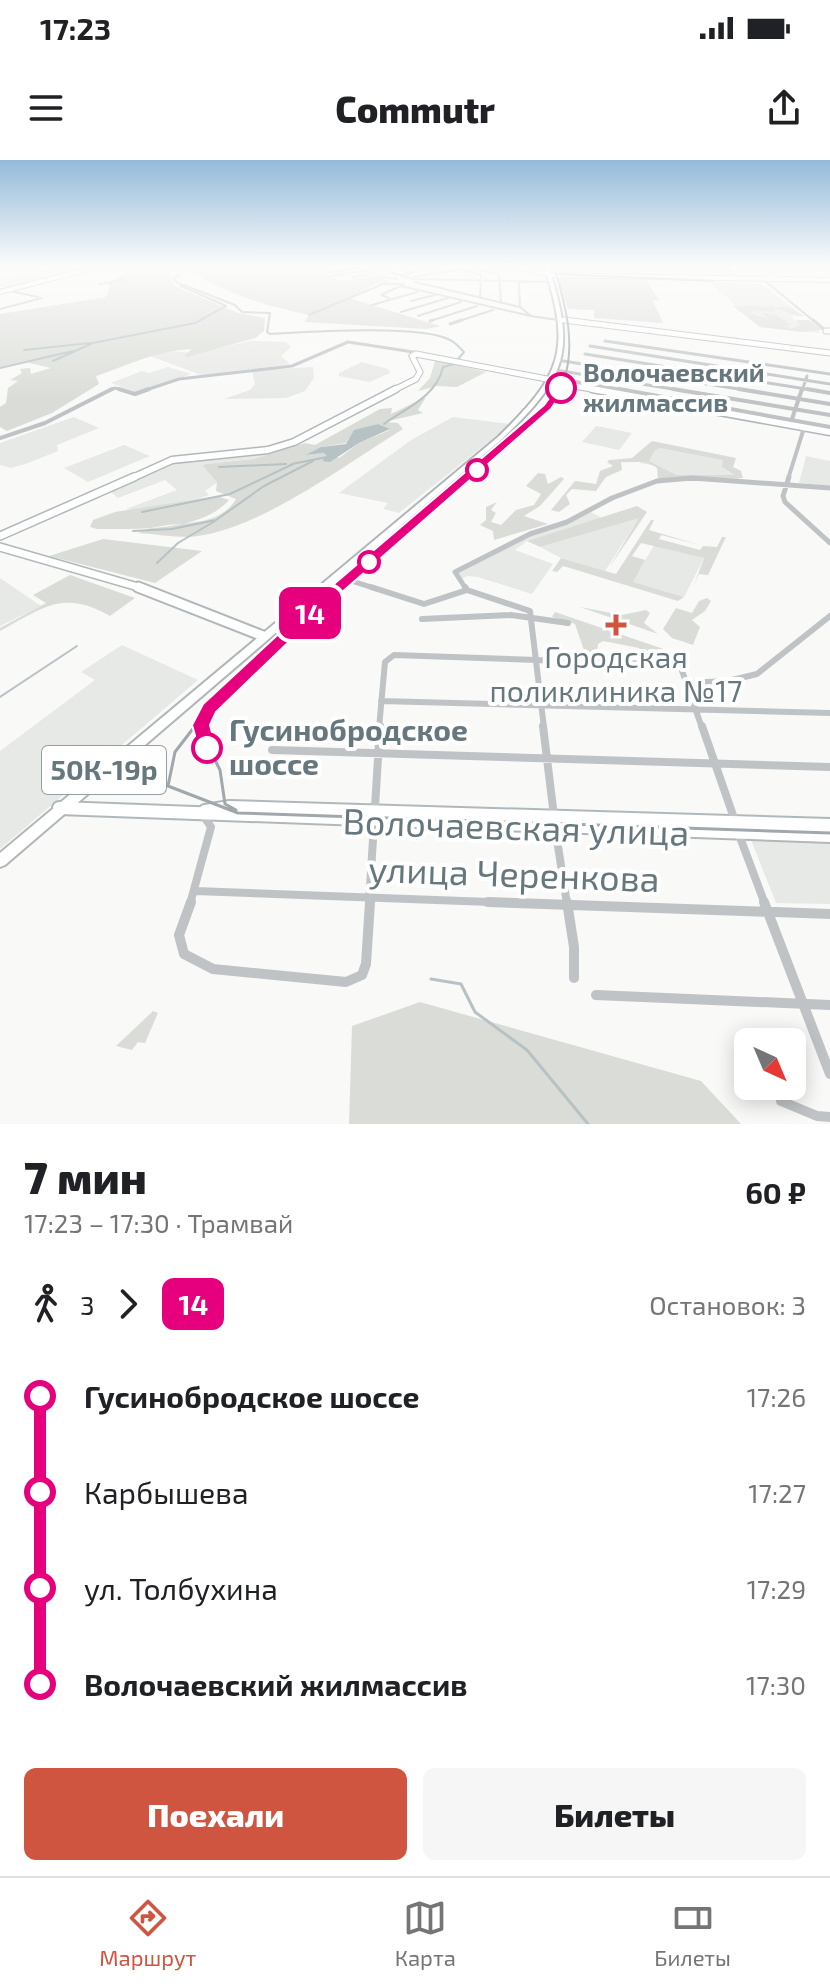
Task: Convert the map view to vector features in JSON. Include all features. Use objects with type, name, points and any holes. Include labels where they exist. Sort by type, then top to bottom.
[{"type":"main road","points":[[561,311],[564,320]]},
{"type":"main road","name":"50К-19р","points":[[0,861],[500,438],[540,400],[555,370],[564,320]]},
{"type":"street","points":[[309,315],[319,311]]},
{"type":"street","points":[[426,311],[461,321]]},
{"type":"street","points":[[418,316],[433,311]]},
{"type":"street","points":[[430,321],[461,311]]},
{"type":"street","points":[[450,324],[490,311]]},
{"type":"street","points":[[506,311],[830,353]]},
{"type":"street","points":[[525,311],[531,316]]},
{"type":"street","points":[[803,311],[828,331]]},
{"type":"street","points":[[605,341],[830,374]]},
{"type":"street","points":[[0,438],[45,423],[115,388],[135,394],[179,379],[292,366],[348,342],[830,430]]},
{"type":"street","points":[[578,362],[592,344],[830,384]]},
{"type":"street","points":[[0,536],[172,460],[268,450],[294,442],[416,379],[420,372],[412,356],[420,353]]},
{"type":"street","points":[[585,354],[830,393]]},
{"type":"street","points":[[671,401],[701,356]]},
{"type":"street","points":[[557,360],[830,404]]},
{"type":"street","points":[[555,370],[830,415]]},
{"type":"street","points":[[791,423],[808,372]]},
{"type":"street","points":[[572,381],[671,401]]},
{"type":"street","points":[[791,423],[804,428],[830,430]]},
{"type":"street","points":[[804,428],[787,483],[785,502],[830,543]]},
{"type":"street","points":[[467,590],[455,572],[468,564],[530,534],[567,522],[612,498],[657,481],[692,478],[830,488]]},
{"type":"street","points":[[0,547],[166,595],[263,636]]},
{"type":"street","points":[[335,576],[424,604],[467,590],[530,611],[555,822],[574,947],[574,978]]},
{"type":"street","points":[[685,683],[744,679],[769,667],[830,616]]},
{"type":"street","points":[[422,619],[531,617],[568,623]]},
{"type":"street","points":[[202,812],[211,827],[195,891],[179,935],[184,954],[213,969],[300,975],[346,982],[362,975],[366,964],[385,662],[394,655],[680,665],[737,828],[830,1074]]},
{"type":"street","points":[[381,701],[830,713]]},
{"type":"street","points":[[272,750],[830,767]]},
{"type":"street","name":"Волочаевская улица","points":[[59,808],[202,812],[222,816],[374,817],[737,828],[830,836]]},
{"type":"street","name":"Волочаевская улица","points":[[737,828],[830,825]]},
{"type":"street","name":"улица Черенкова","points":[[195,891],[830,914]]},
{"type":"street","points":[[596,995],[830,1005]]},
{"type":"street","points":[[781,1101],[817,1116],[830,1117]]},
{"type":"shaded area","points":[[19,311],[233,311],[265,318],[264,331],[255,338],[187,357],[185,355],[192,349],[166,352],[96,376],[99,384],[52,413],[7,431],[0,427],[0,407],[6,403],[8,388],[18,381],[10,380],[22,373],[20,369],[30,368],[31,374],[51,368],[25,362],[0,367],[0,314]]},
{"type":"shaded area","points":[[291,311],[391,311],[440,326],[427,329],[304,322],[309,315]]},
{"type":"shaded area","points":[[594,311],[658,311],[663,323],[594,318]]},
{"type":"shaded area","points":[[739,311],[756,311],[749,313],[768,319],[759,313],[776,315],[792,325],[787,325],[790,329],[800,326],[796,320],[809,320],[822,330],[802,332],[760,327]]},
{"type":"shaded area","points":[[742,311],[797,311],[803,316],[791,316],[797,322],[808,323],[820,333],[760,327]]},
{"type":"shaded area","points":[[250,341],[286,342],[291,347],[281,356],[290,364],[204,376],[150,356],[167,351],[197,353]]},
{"type":"shaded area","points":[[435,361],[486,372],[457,387],[437,386],[418,391],[430,378]]},
{"type":"shaded area","points":[[362,362],[388,369],[390,373],[369,382],[339,376],[339,373]]},
{"type":"shaded area","points":[[168,367],[191,374],[139,393],[111,383],[142,371],[149,373]]},
{"type":"shaded area","points":[[313,367],[314,378],[305,391],[286,398],[224,399],[250,390],[255,384],[252,370]]},
{"type":"shaded area","points":[[426,397],[418,410],[423,413],[384,422],[398,423],[403,429],[270,511],[214,533],[188,537],[138,533],[150,528],[204,520],[227,510],[236,499],[216,491],[217,482],[203,466],[206,464],[254,459],[305,443],[315,445],[380,409],[392,408],[391,414]],"holes":[[[378,424],[390,430],[359,443],[339,458],[324,453],[305,455],[321,447],[346,443],[353,433]]]},
{"type":"shaded area","points":[[74,417],[99,428],[57,445],[58,451],[28,463],[11,468],[0,465],[0,443]]},
{"type":"shaded area","points":[[453,417],[511,424],[399,513],[383,509],[388,503],[339,493],[411,440]]},
{"type":"shaded area","points":[[378,424],[390,429],[359,443],[330,462],[322,461],[327,456],[324,453],[305,455],[321,447],[346,444],[354,430]]},
{"type":"shaded area","points":[[596,426],[632,433],[619,450],[582,442]]},
{"type":"shaded area","points":[[652,441],[736,458],[733,467],[741,471],[743,478],[658,479],[657,468],[653,465],[621,462],[622,470],[606,477],[596,491],[572,489],[566,495],[570,504],[559,512],[551,510],[575,481],[596,484],[600,471],[613,466],[607,462],[609,460],[632,458]],"holes":[[[660,448],[723,460],[722,467],[735,475],[676,475],[649,461],[655,450]]]},
{"type":"shaded area","points":[[303,442],[292,449],[253,459],[206,464],[218,482],[205,491],[209,495],[197,499],[133,510],[126,509],[177,490],[165,480],[118,498],[110,491],[174,462],[260,455]]},
{"type":"shaded area","points":[[655,443],[734,459],[730,469],[741,472],[739,480],[668,478],[657,466],[640,463]]},
{"type":"shaded area","points":[[124,445],[150,456],[88,482],[64,468]]},
{"type":"shaded area","points":[[806,456],[830,461],[830,486],[799,483]]},
{"type":"shaded area","points":[[538,473],[545,474],[548,484],[561,477],[564,479],[540,506],[524,516],[548,524],[494,540],[493,531],[480,525],[486,520],[486,507],[497,502],[491,510],[496,513],[491,522],[501,525],[516,510],[534,505],[541,494],[526,486]]},
{"type":"shaded area","points":[[217,496],[229,500],[202,518],[185,523],[149,528],[90,527],[93,520],[115,512]]},
{"type":"shaded area","points":[[637,506],[647,512],[609,568],[639,518],[540,547],[527,541]]},
{"type":"shaded area","points":[[591,512],[602,518],[527,541],[515,550],[553,564],[532,594],[478,577],[467,576],[460,581],[457,573],[526,537]]},
{"type":"shaded area","points":[[640,517],[605,571],[561,558],[540,547]]},
{"type":"shaded area","points":[[651,520],[654,520],[649,530],[700,545],[661,535],[659,539],[700,550],[703,546],[717,547],[722,537],[726,537],[708,575],[699,574],[694,585],[704,558],[641,543],[632,556],[645,560],[633,582],[684,597],[678,601],[563,566],[557,572],[552,571],[561,558],[616,574]]},
{"type":"shaded area","points":[[103,539],[202,551],[155,583],[49,556]]},
{"type":"shaded area","points":[[655,544],[704,558],[684,597],[632,582]]},
{"type":"shaded area","points":[[70,575],[135,598],[110,616],[79,604],[54,605],[0,631],[0,628],[46,603],[33,595]]},
{"type":"shaded area","points":[[0,578],[41,606],[0,626]]},
{"type":"shaded area","points":[[707,598],[711,601],[705,611],[692,620],[700,627],[693,645],[672,638],[663,629],[676,608],[692,613],[699,601]]},
{"type":"shaded area","points":[[580,607],[622,615],[646,610],[650,613],[644,623],[658,634]]},
{"type":"shaded area","points":[[555,612],[687,657],[682,662],[651,661],[639,648],[603,641],[598,644],[597,653],[587,659],[575,624],[552,617]]},
{"type":"shaded area","points":[[122,645],[198,680],[0,849],[0,751],[95,680],[81,672]]},
{"type":"shaded area","points":[[751,840],[830,842],[830,904],[776,903]]},
{"type":"shaded area","points":[[420,1002],[701,1081],[741,1124],[349,1124],[352,1026]]},
{"type":"shaded area","points":[[153,1011],[158,1013],[145,1043],[138,1042],[132,1050],[116,1046]]},
{"type":"waterway","points":[[53,361],[93,343],[195,323],[217,311]]},
{"type":"waterway","points":[[241,311],[270,313],[267,332],[270,334],[363,330],[415,332],[450,340],[464,352],[454,364],[443,367],[440,377],[427,394],[384,424]]},
{"type":"waterway","points":[[24,350],[90,343]]},
{"type":"waterway","points":[[0,368],[73,351]]},
{"type":"waterway","points":[[292,464],[327,457]]},
{"type":"waterway","points":[[133,531],[172,529],[216,520],[264,486],[313,461]]},
{"type":"waterway","points":[[219,467],[286,464]]},
{"type":"waterway","points":[[142,512],[230,494],[293,464]]},
{"type":"waterway","points":[[157,563],[178,543],[215,521]]},
{"type":"waterway","points":[[0,697],[77,646]]},
{"type":"waterway","points":[[431,979],[461,984],[475,1012],[527,1050],[588,1124]]},
{"type":"tram line","points":[[205,716],[266,650],[545,408],[563,383],[567,368],[569,339],[565,311]]},
{"type":"tram line","name":"14","points":[[207,748],[201,725],[209,709],[319,605],[547,407],[561,388]]},
{"type":"tram line","points":[[194,728],[205,716]]},
{"type":"tram line","points":[[202,727],[205,716]]},
{"type":"tram line","points":[[195,726],[175,752],[168,786],[238,813],[830,833]]},
{"type":"tram line","points":[[202,727],[220,770],[225,804],[236,810]]},
{"type":"place","name":"Волочаевский жилмассив","points":[[561,388]]},
{"type":"place","name":"Городская поликлиника №17","points":[[616,625]]},
{"type":"place","name":"Гусинобродское шоссе","points":[[207,748]]}]
